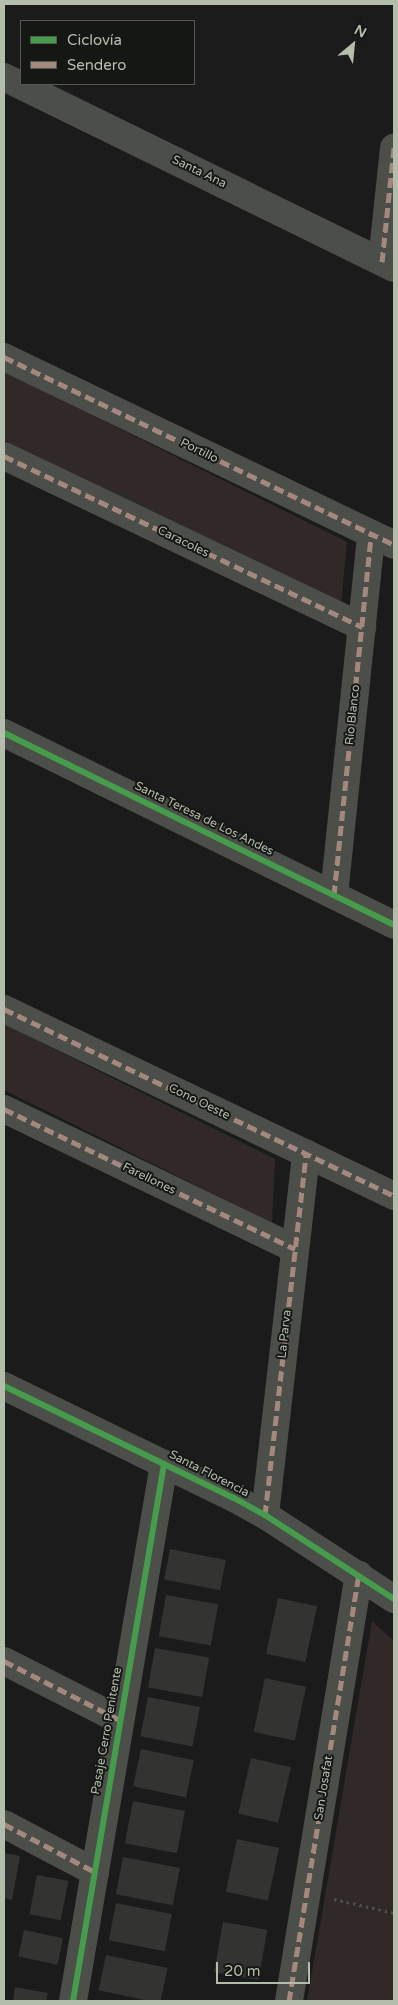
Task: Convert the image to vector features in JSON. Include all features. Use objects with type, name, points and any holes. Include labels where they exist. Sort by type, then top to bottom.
[{"type":"street","name":"Santa Ana","points":[[4,77],[20,85]]},
{"type":"street","name":"Santa Ana","points":[[20,85],[388,265]]},
{"type":"street","points":[[388,265],[394,148]]},
{"type":"street","name":"Portillo","points":[[4,357],[383,540]]},
{"type":"street","name":"Caracoles","points":[[4,456],[362,628]]},
{"type":"street","name":"Río Blanco","points":[[334,895],[362,628],[383,540]]},
{"type":"street","name":"Santa Teresa de Los Andes","points":[[4,733],[394,925]]},
{"type":"street","name":"Cono Oeste","points":[[4,1009],[394,1196]]},
{"type":"street","name":"Farellones","points":[[4,1109],[295,1250]]},
{"type":"street","name":"La Parva","points":[[265,1515],[306,1153]]},
{"type":"street","name":"Santa Florencia","points":[[4,1386],[265,1515],[359,1574],[394,1599]]},
{"type":"street","name":"Pasaje Cerro Penitente","points":[[73,2001],[164,1464]]},
{"type":"street","name":"San Josafat","points":[[289,2001],[359,1574]]},
{"type":"street","points":[[4,1661],[120,1720]]},
{"type":"street","points":[[4,1824],[95,1872]]},
{"type":"path","points":[[307,1893],[394,1912]]},
{"type":"shaded area","points":[[4,371],[347,542],[341,605],[4,440]]},
{"type":"shaded area","points":[[4,1024],[275,1159],[272,1223],[4,1090]]},
{"type":"shaded area","points":[[372,1621],[394,1641],[394,2001],[307,2001]]},
{"type":"building","points":[[170,1549],[226,1560],[220,1590],[164,1579]]},
{"type":"building","points":[[166,1595],[218,1604],[211,1646],[159,1636]]},
{"type":"building","points":[[278,1598],[317,1606],[305,1662],[266,1654]]},
{"type":"building","points":[[155,1648],[209,1658],[202,1697],[148,1687]]},
{"type":"building","points":[[265,1678],[306,1687],[295,1741],[254,1732]]},
{"type":"building","points":[[148,1697],[200,1707],[192,1746],[140,1736]]},
{"type":"building","points":[[141,1749],[194,1760],[186,1797],[133,1786]]},
{"type":"building","points":[[251,1758],[291,1767],[278,1823],[238,1814]]},
{"type":"building","points":[[133,1801],[185,1811],[177,1853],[125,1843]]},
{"type":"building","points":[[237,1839],[279,1848],[268,1901],[226,1892]]},
{"type":"building","points":[[4,1853],[20,1856],[12,1900],[4,1898]]},
{"type":"building","points":[[123,1857],[180,1868],[173,1905],[116,1894]]},
{"type":"building","points":[[37,1875],[68,1881],[61,1920],[29,1914]]},
{"type":"building","points":[[116,1903],[172,1914],[165,1951],[109,1940]]},
{"type":"building","points":[[223,1922],[267,1930],[258,1980],[214,1972]]},
{"type":"building","points":[[24,1930],[63,1938],[58,1965],[18,1956]]},
{"type":"building","points":[[106,1955],[168,1968],[161,2001],[149,2001],[99,1990]]},
{"type":"building","points":[[15,1987],[48,1993],[46,2001],[13,2001]]},
{"type":"marked path","points":[[382,262],[394,148]]},
{"type":"marked path","points":[[4,357],[394,545]]},
{"type":"marked path","points":[[4,456],[362,627]]},
{"type":"marked path","points":[[334,895],[371,534]]},
{"type":"marked path","points":[[4,1009],[394,1196]]},
{"type":"marked path","points":[[4,1109],[295,1249]]},
{"type":"marked path","points":[[265,1515],[306,1153]]},
{"type":"marked path","points":[[289,2001],[359,1575]]},
{"type":"marked path","points":[[4,1661],[120,1720]]},
{"type":"marked path","points":[[4,1824],[95,1872]]},
{"type":"cycle path","points":[[4,733],[394,925]]},
{"type":"cycle path","points":[[4,1386],[234,1498],[265,1515],[394,1599]]},
{"type":"cycle path","points":[[73,2001],[164,1464]]}]
